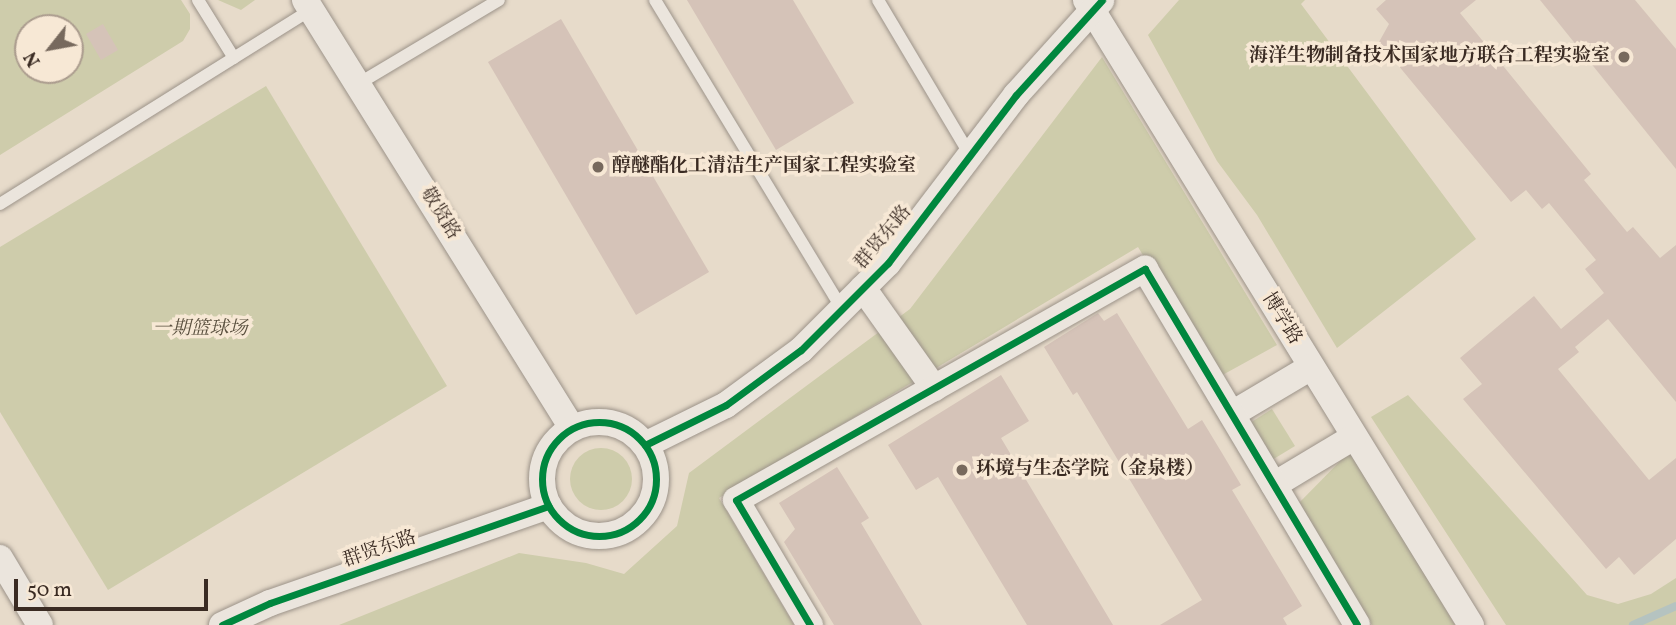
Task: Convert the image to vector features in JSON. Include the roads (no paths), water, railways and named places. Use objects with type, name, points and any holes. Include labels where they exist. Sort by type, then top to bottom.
[{"type":"street","name":"群贤东路","points":[[645,444],[726,405],[800,350],[842,309],[888,263],[1016,95],[1093,4]]},
{"type":"street","name":"博学路","points":[[1093,4],[1311,367],[1471,625]]},
{"type":"street","name":"敬贤路","points":[[308,5],[572,428]]},
{"type":"street","points":[[810,625],[736,500],[1145,269],[1357,625]]},
{"type":"street","points":[[863,288],[934,388]]},
{"type":"street","points":[[1231,414],[1311,367]]},
{"type":"street","points":[[595,421],[612,423],[645,444],[656,473],[655,493],[646,511],[631,527],[612,535],[589,536],[570,528],[549,506],[542,478],[545,459],[555,441],[572,428],[595,421]]},
{"type":"street","points":[[1274,485],[1354,437]]},
{"type":"street","name":"群贤东路","points":[[222,625],[270,603],[549,506]]},
{"type":"street","points":[[0,558],[40,625]]},
{"type":"lane","points":[[198,0],[234,58]]},
{"type":"lane","points":[[358,84],[499,0]]},
{"type":"lane","points":[[655,0],[842,309]]},
{"type":"lane","points":[[878,0],[970,156]]},
{"type":"lane","points":[[0,204],[234,58],[308,5]]},
{"type":"waterway","points":[[1633,625],[1676,606]]},
{"type":"place","name":"海洋生物制备技术国家地方联合工程实验室","points":[[1624,57]]},
{"type":"place","name":"醇醚酯化工清洁生产国家工程实验室","points":[[598,167]]},
{"type":"place","name":"环境与生态学院（金泉楼）","points":[[962,470]]},
{"type":"park label","name":"一期篮球场","points":[[200,330]]}]
